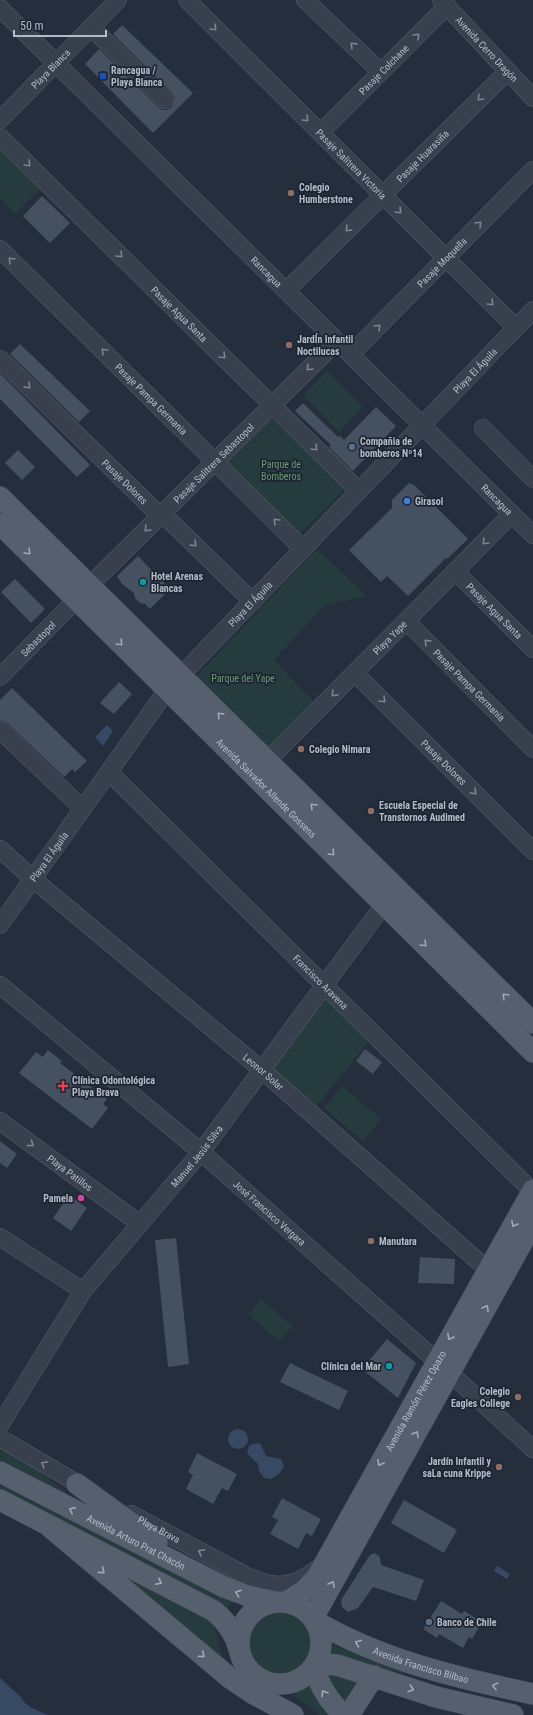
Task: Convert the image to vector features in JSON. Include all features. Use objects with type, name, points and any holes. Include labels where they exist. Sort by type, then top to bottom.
[{"type":"main road","name":"Avenida Salvador Allende Gossens","points":[[0,497],[83,593],[390,897],[533,1023]]},
{"type":"main road","name":"Avenida Salvador Allende Gossens","points":[[0,524],[83,593]]},
{"type":"main road","name":"Avenida Salvador Allende Gossens","points":[[174,683],[267,761],[533,1052]]},
{"type":"main road","name":"Avenida Ramón Pérez Opazo","points":[[314,1619],[444,1367],[488,1270],[533,1191]]},
{"type":"main road","name":"Avenida Ramón Pérez Opazo","points":[[281,1602],[296,1597],[311,1584],[444,1367],[528,1246],[533,1223]]},
{"type":"main road","name":"Avenida Arturo Prat Chacón","points":[[0,1472],[236,1592],[298,1606],[314,1619]]},
{"type":"main road","points":[[77,1484],[120,1514],[198,1574]]},
{"type":"main road","points":[[0,1500],[51,1528],[214,1611],[233,1631],[247,1667],[256,1676],[267,1682],[309,1715]]},
{"type":"main road","points":[[51,1528],[230,1678],[252,1693],[293,1715]]},
{"type":"main road","points":[[239,1649],[241,1629],[247,1618],[263,1605],[281,1602]]},
{"type":"main road","points":[[267,1682],[280,1684],[293,1682],[304,1676],[314,1666],[319,1656],[321,1644],[320,1632],[314,1619]]},
{"type":"main road","name":"Avenida Francisco Bilbao","points":[[314,1619],[348,1639],[381,1653],[467,1679],[533,1694]]},
{"type":"main road","points":[[314,1666],[322,1664],[337,1665],[436,1697],[514,1715]]},
{"type":"main road","points":[[314,1666],[320,1686],[324,1693],[344,1715]]},
{"type":"main road","points":[[349,1715],[374,1676]]},
{"type":"street","name":"Playa Blanca","points":[[0,120],[118,0]]},
{"type":"street","name":"Pasaje Salitrera Victoria","points":[[187,0],[516,328]]},
{"type":"street","points":[[305,0],[381,72]]},
{"type":"street","name":"Pasaje Colchane","points":[[320,133],[381,72],[444,3]]},
{"type":"street","name":"Avenida Cerro Dragón","points":[[444,3],[533,98]]},
{"type":"street","name":"Rancagua","points":[[0,8],[533,535]]},
{"type":"street","points":[[91,28],[165,100]]},
{"type":"street","name":"Pasaje Huarasiña","points":[[286,291],[508,71]]},
{"type":"street","name":"Pasaje Agua Santa","points":[[0,136],[359,491]]},
{"type":"street","name":"Pasaje Moquella","points":[[351,354],[533,170]]},
{"type":"street","name":"Pasaje Pampa Germania","points":[[0,249],[303,549]]},
{"type":"street","name":"Playa El Águila","points":[[0,925],[174,683],[533,310]]},
{"type":"street","name":"Pasaje Salitrera Sebastopol","points":[[83,593],[337,341]]},
{"type":"street","name":"Pasaje Dolores","points":[[0,358],[161,515],[168,519],[253,602]]},
{"type":"street","points":[[483,428],[533,479]]},
{"type":"street","name":"Playa Yape","points":[[267,761],[512,514]]},
{"type":"street","name":"Pasaje Agua Santa","points":[[456,571],[533,649]]},
{"type":"street","name":"Sebastopol","points":[[0,677],[83,593]]},
{"type":"street","name":"Pasaje Pampa Germania","points":[[406,621],[533,749]]},
{"type":"street","name":"Pasaje Dolores","points":[[355,673],[533,851]]},
{"type":"street","points":[[0,730],[83,809]]},
{"type":"street","name":"Francisco Aravena","points":[[109,772],[533,1191]]},
{"type":"street","name":"Leonor Solar","points":[[0,849],[33,879],[262,1070],[488,1270]]},
{"type":"street","name":"Manuel Jesús Silva","points":[[0,1426],[83,1291],[201,1152],[390,897]]},
{"type":"street","name":"José Francisco Vergara","points":[[0,985],[201,1152],[444,1367],[533,1449]]},
{"type":"street","name":"Playa Patillos","points":[[0,1121],[140,1224]]},
{"type":"street","points":[[0,1237],[83,1291]]},
{"type":"street","name":"Playa Brava","points":[[0,1438],[77,1484],[245,1575],[262,1582],[278,1586],[294,1583],[307,1577],[324,1564]]},
{"type":"green space","points":[[0,150],[40,189],[15,214],[0,199]]},
{"type":"green space","points":[[327,371],[363,407],[339,432],[303,395]]},
{"type":"green space","name":"Parque de Bomberos","points":[[268,413],[345,484],[344,490],[299,535],[225,464],[225,456]]},
{"type":"green space","name":"Parque del Yape","points":[[317,549],[367,596],[325,605],[274,660],[314,702],[268,754],[194,679]]},
{"type":"green space","points":[[325,994],[370,1040],[316,1107],[271,1067]]},
{"type":"green space","points":[[342,1086],[381,1119],[363,1141],[324,1108]]},
{"type":"green space","points":[[261,1299],[293,1326],[279,1341],[248,1314]]},
{"type":"green space","points":[[0,1449],[9,1449],[78,1501],[0,1460]]},
{"type":"green space","points":[[0,1484],[236,1597],[226,1610],[0,1491]]},
{"type":"green space","points":[[105,1565],[211,1616],[225,1664]]},
{"type":"green space","points":[[280,1608],[299,1614],[309,1624],[315,1643],[309,1662],[299,1672],[280,1678],[261,1672],[251,1662],[245,1643],[251,1624],[261,1614]]},
{"type":"green space","points":[[329,1645],[491,1692],[327,1657]]},
{"type":"green space","points":[[323,1670],[363,1682],[347,1708]]},
{"type":"green space","points":[[311,1684],[335,1715],[320,1715],[293,1695]]},
{"type":"water","points":[[107,725],[113,731],[103,746],[95,737]]},
{"type":"water","points":[[238,1429],[245,1432],[248,1439],[245,1446],[238,1449],[231,1446],[228,1439],[231,1432]]},
{"type":"water","points":[[260,1443],[266,1456],[281,1459],[284,1466],[280,1473],[271,1479],[264,1478],[259,1471],[258,1464],[247,1453],[249,1446]]},
{"type":"water","points":[[497,1566],[510,1574],[507,1579],[494,1571]]},
{"type":"water","points":[[0,1678],[21,1697],[25,1703],[48,1715],[0,1715]]},
{"type":"building","points":[[122,25],[193,93],[153,133],[85,64],[99,49],[158,107],[162,110],[167,110],[172,107],[175,98],[172,93],[113,34]]},
{"type":"building","points":[[42,196],[70,223],[50,243],[23,216]]},
{"type":"building","points":[[20,344],[90,411],[79,422],[10,354]]},
{"type":"building","points":[[0,373],[90,465],[77,477],[0,399]]},
{"type":"building","name":"Compañia de bomberos Nº14","points":[[303,403],[338,437],[340,436],[344,440],[376,407],[396,426],[353,471],[329,447],[331,445],[295,411]]},
{"type":"building","points":[[18,450],[35,467],[22,480],[5,463]]},
{"type":"building","points":[[409,483],[414,485],[468,539],[447,559],[446,558],[408,596],[387,576],[381,582],[349,550],[392,508],[392,500]]},
{"type":"building","name":"Hotel Arenas Blancas","points":[[138,556],[170,589],[150,609],[135,598],[134,593],[122,584],[117,576]]},
{"type":"building","points":[[15,579],[45,609],[31,623],[1,592]]},
{"type":"building","points":[[119,682],[132,694],[114,714],[100,703]]},
{"type":"building","points":[[12,688],[87,761],[75,772],[72,769],[64,777],[7,723],[0,720],[0,700]]},
{"type":"building","points":[[365,1049],[382,1062],[373,1074],[356,1061]]},
{"type":"building","name":"Clínica Odontológica Playa Brava","points":[[48,1050],[62,1061],[60,1063],[107,1099],[103,1104],[108,1108],[92,1129],[19,1073],[36,1052],[43,1057]]},
{"type":"building","points":[[0,1141],[17,1154],[7,1168],[0,1163]]},
{"type":"building","points":[[69,1195],[87,1208],[71,1231],[53,1218]]},
{"type":"building","points":[[176,1238],[189,1364],[168,1367],[155,1240]]},
{"type":"building","points":[[420,1257],[455,1259],[454,1284],[418,1283]]},
{"type":"building","name":"Clínica del Mar","points":[[387,1339],[416,1363],[398,1398],[362,1369]]},
{"type":"building","points":[[290,1363],[348,1391],[339,1410],[280,1382]]},
{"type":"building","points":[[197,1453],[237,1474],[228,1491],[222,1488],[213,1504],[186,1489],[193,1475],[188,1472]]},
{"type":"building","points":[[282,1498],[321,1519],[312,1536],[306,1533],[298,1549],[270,1534],[278,1520],[272,1517]]},
{"type":"building","points":[[404,1500],[457,1530],[444,1553],[391,1523]]},
{"type":"building","points":[[375,1553],[380,1557],[381,1565],[424,1580],[416,1601],[373,1587],[358,1608],[348,1612],[342,1607],[341,1600],[370,1555]]},
{"type":"building","points":[[441,1601],[462,1614],[464,1611],[482,1622],[472,1639],[469,1637],[463,1648],[439,1634],[437,1638],[423,1629]]},
{"type":"place","name":"Rancagua / Playa Blanca","points":[[103,76]]},
{"type":"place","name":"Colegio Humberstone","points":[[291,193]]},
{"type":"place","name":"JardÍn Infantil Noctilucas","points":[[289,345]]},
{"type":"place","name":"Compañia de bomberos Nº14","points":[[352,447]]},
{"type":"place","name":"Girasol","points":[[407,501]]},
{"type":"place","name":"Hotel Arenas Blancas","points":[[143,582]]},
{"type":"place","name":"Colegio Nimara","points":[[301,749]]},
{"type":"place","name":"Escuela Especial de Transtornos Audimed","points":[[371,811]]},
{"type":"place","name":"Clínica Odontológica Playa Brava","points":[[63,1086]]},
{"type":"place","name":"Pamela","points":[[81,1198]]},
{"type":"place","name":"Manutara","points":[[371,1241]]},
{"type":"place","name":"Clínica del Mar","points":[[389,1366]]},
{"type":"place","name":"Colegio Eagles College","points":[[518,1397]]},
{"type":"place","name":"Jardín Infantil y saLa cuna Krippe","points":[[499,1467]]},
{"type":"place","name":"Banco de Chile","points":[[429,1622]]}]
